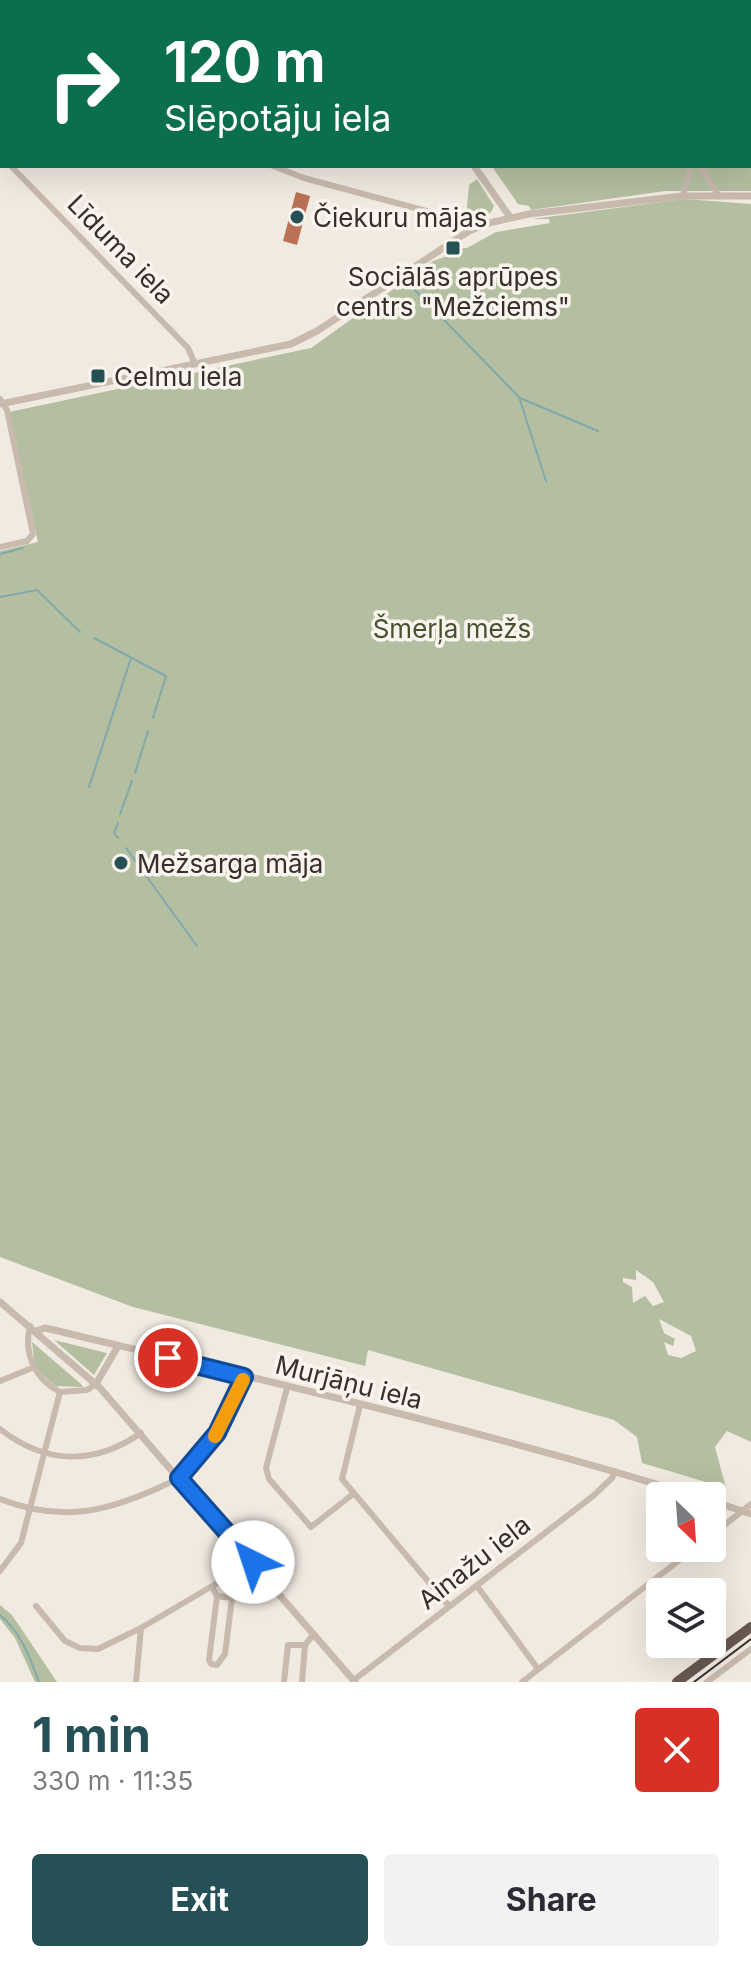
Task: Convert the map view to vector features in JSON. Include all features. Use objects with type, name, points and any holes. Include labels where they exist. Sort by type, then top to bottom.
[{"type":"highway","points":[[677,1682],[751,1627]]},
{"type":"street","name":"Līduma iela","points":[[13,168],[188,348],[195,364]]},
{"type":"street","points":[[278,168],[304,178],[452,218],[469,231]]},
{"type":"street","points":[[475,168],[510,217]]},
{"type":"street","points":[[683,196],[690,168]]},
{"type":"street","points":[[701,168],[719,196]]},
{"type":"street","points":[[0,547],[27,541],[33,534],[1,402],[300,340],[469,231],[510,217],[683,196],[751,196]]},
{"type":"street","points":[[0,1302],[96,1384],[354,1681]]},
{"type":"street","points":[[32,1368],[33,1328]]},
{"type":"street","name":"Murjāņu iela","points":[[33,1328],[45,1328],[360,1405],[651,1482]]},
{"type":"street","points":[[32,1368],[60,1392],[87,1390],[96,1384],[118,1346]]},
{"type":"street","points":[[0,1381],[32,1368]]},
{"type":"street","points":[[0,1499],[29,1509],[74,1514],[132,1500],[179,1478],[217,1433],[244,1377]]},
{"type":"street","points":[[287,1388],[266,1468],[269,1479],[311,1527],[353,1494]]},
{"type":"street","points":[[2,1567],[21,1543],[60,1392]]},
{"type":"street","points":[[360,1405],[342,1479],[449,1606]]},
{"type":"street","points":[[0,1429],[42,1454],[94,1454],[118,1447],[141,1433]]},
{"type":"street","name":"Ainažu iela","points":[[354,1681],[593,1496],[615,1471]]},
{"type":"street","points":[[726,1526],[747,1512],[751,1504]]},
{"type":"street","points":[[726,1505],[747,1512]]},
{"type":"street","points":[[36,1606],[65,1641],[80,1648],[106,1647],[253,1562]]},
{"type":"street","points":[[522,1682],[677,1562]]},
{"type":"street","points":[[477,1586],[538,1669]]},
{"type":"street","points":[[212,1587],[217,1596],[209,1660],[217,1665],[225,1654],[232,1598],[217,1596]]},
{"type":"street","points":[[136,1682],[141,1628]]},
{"type":"street","points":[[302,1682],[305,1645],[314,1634]]},
{"type":"street","points":[[284,1682],[288,1645],[305,1645]]},
{"type":"street","points":[[707,1682],[751,1649]]},
{"type":"green space","points":[[493,168],[751,168],[751,191],[665,191],[531,210],[529,206],[518,204]]},
{"type":"green space","points":[[477,179],[494,206],[486,217],[475,219],[466,217],[469,185]]},
{"type":"green space","name":"Šmerļa mežs","points":[[685,199],[751,204],[751,1442],[727,1431],[715,1447],[724,1482],[706,1482],[642,1463],[637,1437],[614,1420],[368,1350],[365,1366],[133,1307],[0,1257],[0,551],[38,542],[9,412],[311,348],[455,248],[467,248],[496,232],[550,223],[549,219],[532,219]],"holes":[[[636,1270],[653,1282],[664,1302],[653,1306],[645,1296],[633,1303],[632,1287],[623,1282],[623,1278],[636,1280]],[[659,1319],[691,1336],[696,1351],[681,1358],[668,1355],[664,1342],[673,1346],[675,1339],[664,1333]]]},
{"type":"green space","points":[[54,1340],[107,1353],[94,1375]]},
{"type":"green space","points":[[32,1342],[83,1387],[56,1386],[35,1369]]},
{"type":"green space","points":[[0,1605],[12,1615],[57,1682],[35,1682],[15,1638],[0,1619]]},
{"type":"building","name":"Čiekuru mājas","points":[[296,192],[310,196],[297,245],[283,241]]},
{"type":"waterway","points":[[406,281],[519,397],[546,481]]},
{"type":"waterway","points":[[520,398],[598,431]]},
{"type":"waterway","points":[[0,554],[23,548]]},
{"type":"waterway","points":[[0,597],[37,590],[80,632]]},
{"type":"waterway","points":[[94,638],[166,676],[153,718]]},
{"type":"waterway","points":[[89,787],[131,658]]},
{"type":"waterway","points":[[135,773],[148,731]]},
{"type":"waterway","points":[[120,814],[132,781]]},
{"type":"waterway","points":[[118,823],[114,833],[118,838]]},
{"type":"waterway","points":[[126,848],[197,946]]},
{"type":"waterway","points":[[0,1615],[19,1637],[39,1682]]},
{"type":"tram line","points":[[694,1682],[751,1639]]},
{"type":"slow traffic","points":[[215,1436],[243,1380]]},
{"type":"place","name":"Čiekuru mājas","points":[[297,217]]},
{"type":"place","name":"Sociālās aprūpes centrs \"Mežciems\"","points":[[453,248]]},
{"type":"place","name":"Celmu iela","points":[[98,376]]},
{"type":"place","name":"Mežsarga māja","points":[[121,863]]},
{"type":"route","points":[[168,1358],[244,1377],[217,1433],[179,1478],[253,1562]]}]
